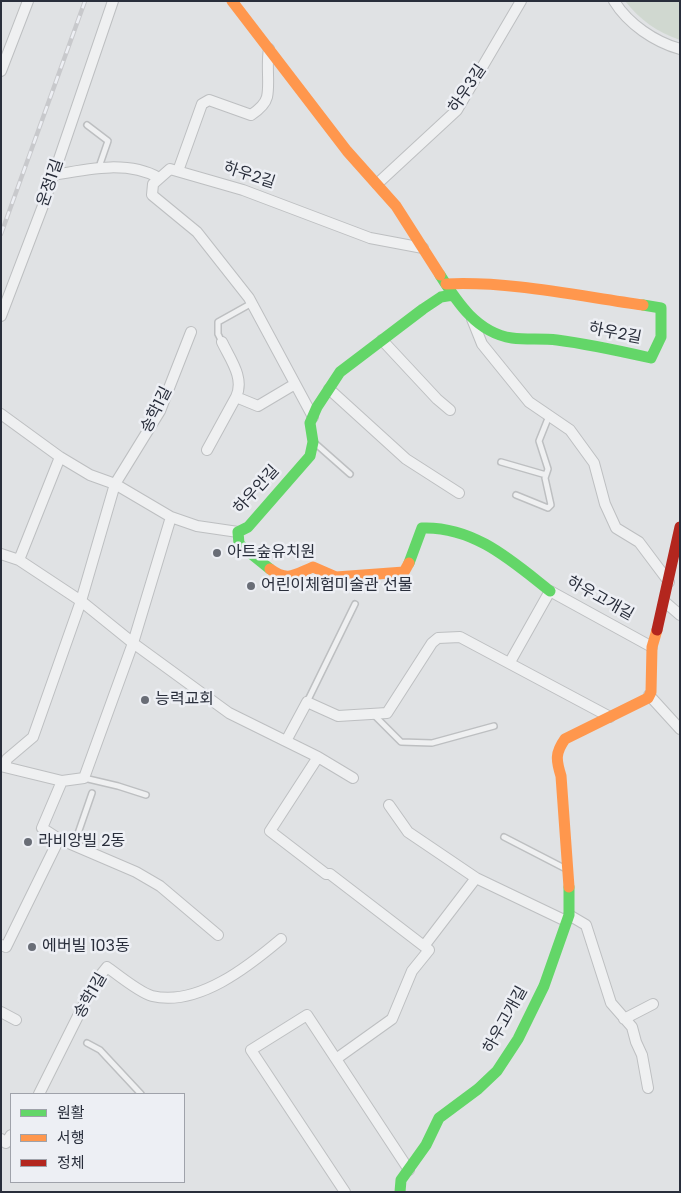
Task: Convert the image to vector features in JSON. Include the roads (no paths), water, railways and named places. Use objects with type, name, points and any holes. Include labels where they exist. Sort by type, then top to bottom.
[{"type":"street","name":"운정1길","points":[[1,316],[54,175],[113,1]]},
{"type":"street","name":"하우2길","points":[[232,1],[347,151],[396,206],[453,295],[480,325],[506,337],[592,345],[651,358],[661,337],[661,308],[536,290],[468,283],[446,284]]},
{"type":"street","name":"하우3길","points":[[377,184],[457,110],[521,1]]},
{"type":"street","points":[[614,1],[630,20],[646,33],[663,45],[680,50]]},
{"type":"street","points":[[1,70],[27,4]]},
{"type":"street","points":[[54,175],[99,167],[117,167],[153,174],[159,178],[170,169],[178,171],[202,104],[209,100],[251,115],[263,105],[267,98],[266,65],[269,49]]},
{"type":"street","name":"하우2길","points":[[178,171],[252,193],[370,238],[423,248]]},
{"type":"street","name":"하우안길","points":[[159,178],[153,184],[152,195],[197,232],[252,303],[312,417],[310,423],[313,442],[310,456],[248,527],[238,532],[240,544],[249,554],[281,577],[290,577],[313,567],[336,577],[404,572],[412,558],[422,528],[432,527],[452,530],[482,540],[550,591]]},
{"type":"street","points":[[312,417],[340,372],[441,297],[453,295]]},
{"type":"street","points":[[471,316],[482,344],[529,402],[570,430],[594,462],[605,504],[616,528],[639,542],[669,582]]},
{"type":"street","name":"송학1길","points":[[84,778],[62,782],[3,766],[7,759],[33,737],[81,600],[115,484],[160,410],[191,332]]},
{"type":"street","points":[[382,340],[436,398],[450,410]]},
{"type":"street","points":[[207,450],[240,389],[237,373],[222,342]]},
{"type":"street","points":[[236,397],[258,406],[295,384]]},
{"type":"street","points":[[330,389],[406,459],[458,493]]},
{"type":"street","points":[[1,414],[60,457],[90,475],[115,484],[171,517],[198,526],[238,532]]},
{"type":"street","points":[[19,560],[60,457]]},
{"type":"street","points":[[84,778],[133,643],[171,517]]},
{"type":"street","points":[[680,527],[665,602],[652,647],[649,695],[680,730]]},
{"type":"street","points":[[1,554],[19,560],[81,600],[133,643],[229,712],[318,757],[353,778]]},
{"type":"street","name":"하우고개길","points":[[510,662],[550,591],[652,647]]},
{"type":"street","points":[[665,602],[680,615]]},
{"type":"street","points":[[286,741],[308,702],[338,716],[387,713],[432,643],[438,638],[460,637],[610,717]]},
{"type":"street","name":"하우고개길","points":[[400,1192],[401,1180],[426,1145],[439,1118],[478,1089],[497,1071],[518,1038],[544,986],[568,918],[569,871],[561,776],[556,759],[558,749],[565,738],[648,698],[649,695]]},
{"type":"street","points":[[318,757],[270,831],[326,874],[330,874],[429,950],[412,971],[392,1019],[336,1059]]},
{"type":"street","points":[[62,782],[42,828],[58,839],[136,872],[160,886],[218,935]]},
{"type":"street","points":[[389,804],[408,832],[476,878],[533,907],[586,925],[611,1003],[632,1028],[642,1054],[648,1088]]},
{"type":"street","points":[[1,945],[6,947],[58,839]]},
{"type":"street","points":[[424,946],[476,878]]},
{"type":"street","name":"송학1길","points":[[40,1093],[95,982],[107,967],[151,996],[178,997],[224,982],[251,965],[281,939]]},
{"type":"street","points":[[624,1019],[653,1004]]},
{"type":"street","points":[[1,1012],[16,1020]]},
{"type":"street","points":[[345,1192],[251,1050],[307,1014],[409,1170]]},
{"type":"street","points":[[1,1139],[6,1143],[10,1137]]},
{"type":"lane","points":[[87,125],[108,141],[99,167]]},
{"type":"lane","points":[[222,342],[218,334],[218,322],[252,303]]},
{"type":"lane","points":[[516,495],[548,508],[551,504],[546,475],[548,469],[540,441],[549,416]]},
{"type":"lane","points":[[313,442],[350,474]]},
{"type":"lane","points":[[501,462],[546,475]]},
{"type":"lane","points":[[308,702],[355,604]]},
{"type":"lane","points":[[373,714],[400,742],[432,743],[494,726]]},
{"type":"lane","points":[[84,778],[146,795]]},
{"type":"lane","points":[[74,845],[92,794]]},
{"type":"lane","points":[[504,838],[569,871]]},
{"type":"lane","points":[[87,1043],[100,1050],[139,1093]]},
{"type":"railway","points":[[1,234],[85,1]]},
{"type":"place","name":"아트숲유치원","points":[[217,553]]},
{"type":"place","name":"어린이체험미술관 선물","points":[[251,586]]},
{"type":"place","name":"능력교회","points":[[145,700]]},
{"type":"place","name":"라비앙빌 2동","points":[[28,842]]},
{"type":"place","name":"에버빌 103동","points":[[32,947]]}]
